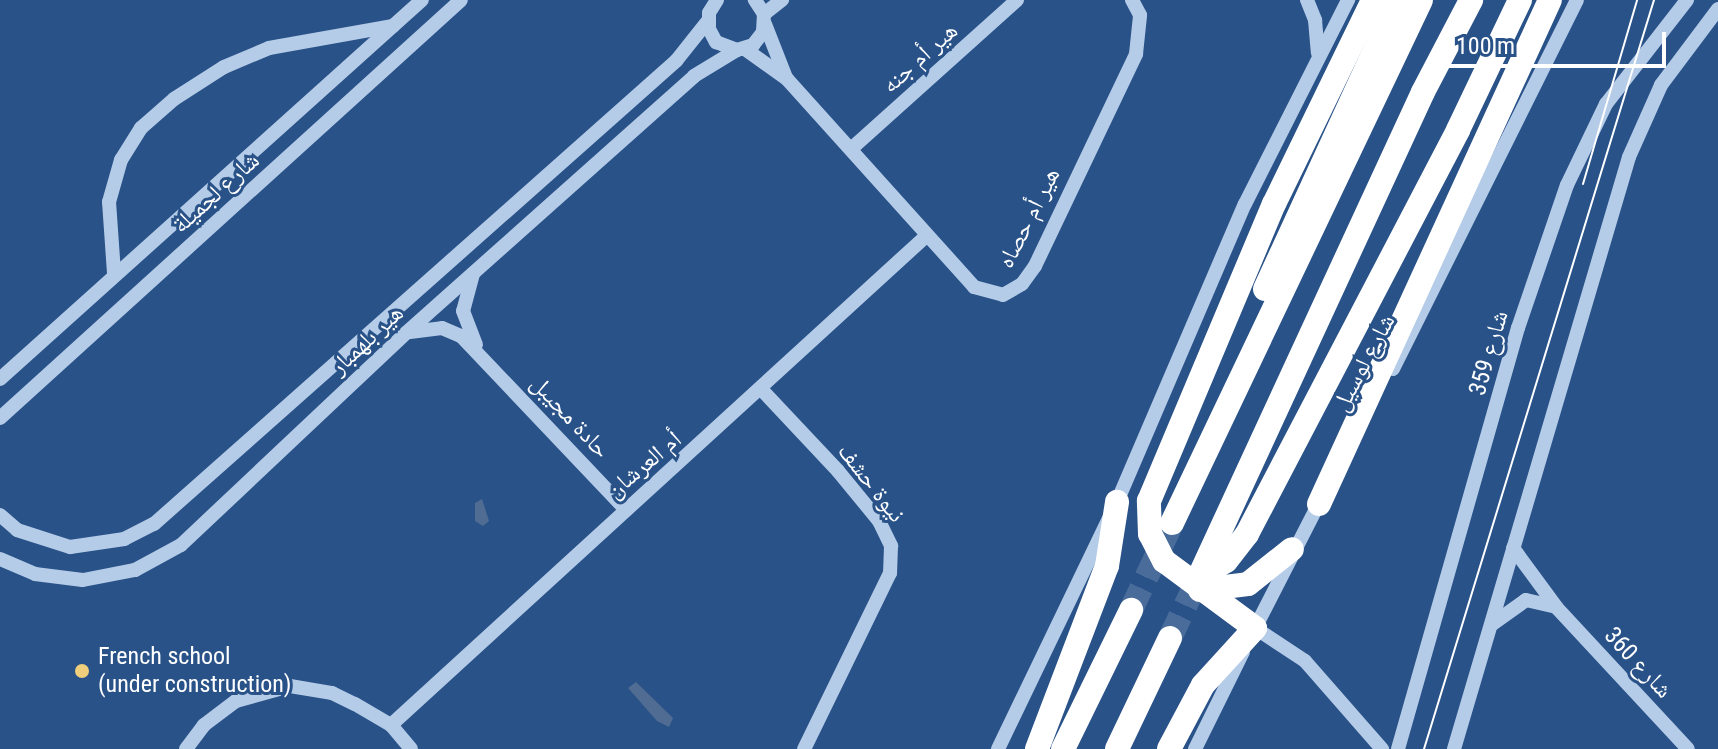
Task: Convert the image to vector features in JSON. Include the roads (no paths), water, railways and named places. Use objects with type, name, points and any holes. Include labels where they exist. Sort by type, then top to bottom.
[{"type":"highway","points":[[1169,749],[1203,685],[1255,628],[1157,549],[1149,501],[1274,204],[1373,0]]},
{"type":"highway","points":[[1188,491],[1255,313],[1398,0]]},
{"type":"highway","points":[[1172,523],[1421,0]]},
{"type":"highway","points":[[1199,584],[1423,92],[1471,0]]},
{"type":"highway","points":[[1199,584],[1226,561],[1247,534],[1427,191],[1520,0]]},
{"type":"highway","points":[[1319,504],[1550,0]]},
{"type":"highway","points":[[1037,749],[1107,566],[1117,502]]},
{"type":"highway","points":[[1199,584],[1248,584],[1292,549]]},
{"type":"highway","points":[[1063,749],[1131,610]]},
{"type":"highway","points":[[1117,749],[1170,638]]},
{"type":"street","name":"شارع لجميلة","points":[[0,379],[114,273],[422,0]]},
{"type":"street","name":"شارع لجميلة","points":[[0,418],[461,0]]},
{"type":"street","name":"هير أم حصاه","points":[[755,0],[787,79]]},
{"type":"street","points":[[741,49],[759,39],[764,19],[782,0]]},
{"type":"street","name":"هير أم جنه","points":[[851,149],[1017,0]]},
{"type":"street","name":"هير أم حصاه","points":[[709,9],[716,42],[741,49],[787,79],[925,237],[983,292],[1003,295],[1022,284],[1136,54],[1140,15],[1132,0]]},
{"type":"street","points":[[1307,0],[1315,20],[1318,55]]},
{"type":"street","points":[[998,749],[1117,502],[1245,204],[1348,0]]},
{"type":"street","name":"شارع لوسيل","points":[[1195,749],[1292,549],[1404,349],[1577,0]]},
{"type":"street","name":"شارع 359","points":[[1398,749],[1518,328],[1567,185],[1606,104],[1687,0]]},
{"type":"street","name":"هير بلهمبار","points":[[0,515],[17,530],[70,547],[124,539],[154,524],[676,61],[709,9]]},
{"type":"street","points":[[1454,749],[1629,157],[1661,85],[1718,9]]},
{"type":"street","points":[[114,273],[109,202],[121,160],[141,128],[163,108],[224,67],[269,48],[394,26]]},
{"type":"street","name":"هير بلهمبار","points":[[0,559],[35,574],[83,580],[135,570],[163,558],[201,529],[406,333],[694,76],[741,49]]},
{"type":"street","name":"أم العرشان","points":[[391,725],[625,509],[762,390],[925,237]]},
{"type":"street","name":"حادة مجيبل","points":[[473,273],[463,311],[483,355]]},
{"type":"street","name":"حادة مجيبل","points":[[406,333],[428,328],[452,331],[483,355],[625,509]]},
{"type":"street","points":[[0,365],[16,364]]},
{"type":"street","name":"نيوة حشف","points":[[762,390],[846,481],[879,521],[891,546],[890,573],[804,749]]},
{"type":"street","name":"شارع 360","points":[[1513,548],[1557,608],[1688,749]]},
{"type":"street","points":[[1489,627],[1526,600],[1557,608]]},
{"type":"street","points":[[1255,628],[1305,661],[1382,749]]},
{"type":"street","points":[[186,749],[220,712],[268,688],[332,693],[391,725],[411,749]]},
{"type":"water","points":[[482,499],[489,521],[483,526],[475,521],[475,503]]},
{"type":"water","points":[[636,682],[673,718],[669,727],[657,721],[628,688]]},
{"type":"tunnel","points":[[1131,610],[1172,523]]},
{"type":"tunnel","points":[[1170,638],[1198,579]]},
{"type":"tram line","points":[[1583,184],[1637,0]]},
{"type":"tram line","points":[[1424,749],[1654,0]]},
{"type":"place","name":"French school (under construction)","points":[[82,671]]}]
